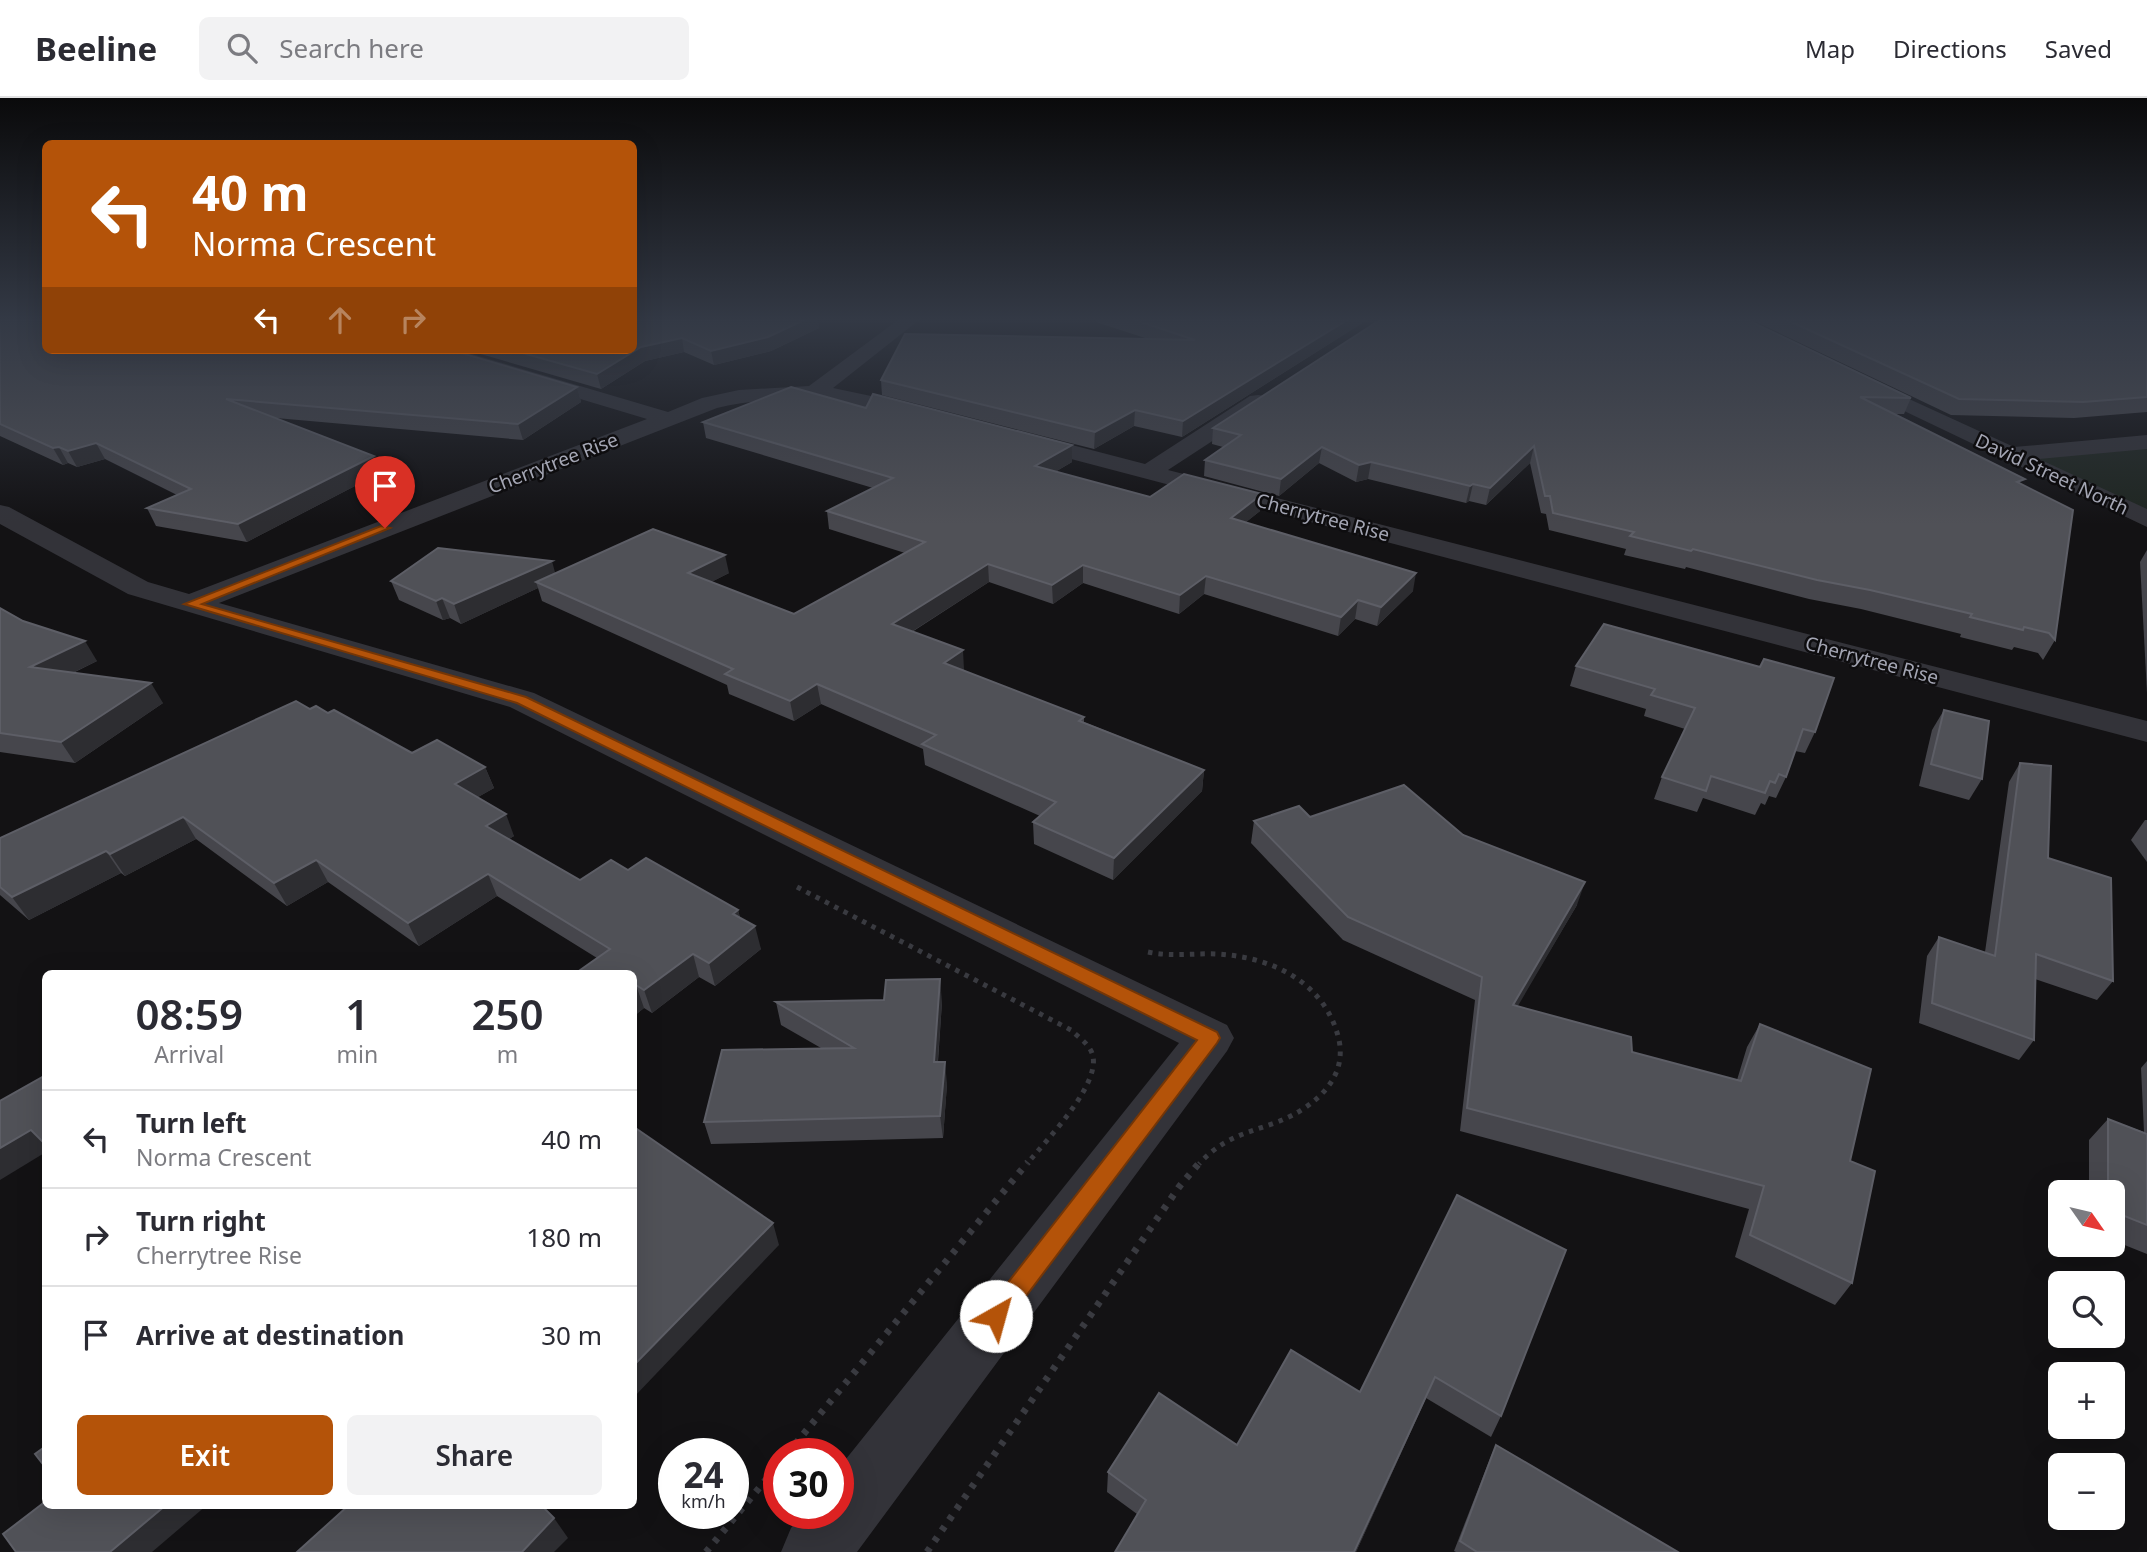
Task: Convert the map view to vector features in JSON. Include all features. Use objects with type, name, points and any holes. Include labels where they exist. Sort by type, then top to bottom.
[{"type":"street","points":[[564,388],[666,418]]},
{"type":"street","name":"David Street North","points":[[1871,388],[2147,519]]},
{"type":"street","points":[[1147,472],[1277,389]]},
{"type":"street","name":"Cherrytree Rise","points":[[190,604],[666,418],[726,398],[817,390],[847,394],[949,420]]},
{"type":"street","points":[[605,400],[726,398]]},
{"type":"street","name":"Cherrytree Rise","points":[[1001,434],[2147,732]]},
{"type":"street","points":[[2009,454],[2147,442]]},
{"type":"street","points":[[0,513],[138,588],[522,700],[1210,1038],[815,1552]]},
{"type":"path","points":[[786,882],[1071,1030],[1092,1051],[1094,1073],[1076,1104],[800,1438]]},
{"type":"path","points":[[927,1552],[1200,1161],[1240,1132],[1288,1118],[1312,1104],[1340,1065],[1340,1046],[1333,1018],[1301,978],[1248,958],[1218,954],[1152,953],[1142,950]]},
{"type":"path","points":[[706,1552],[763,1483]]},
{"type":"shaded area","points":[[2147,442],[2147,519],[2009,454]]},
{"type":"building","points":[[0,388],[576,388],[518,424],[226,399],[374,456],[238,524],[147,508],[191,489],[96,443],[68,451],[59,447],[53,448],[0,424]]},
{"type":"building","points":[[789,388],[866,408],[873,394],[1072,445],[1035,466],[1150,497],[1184,474],[1262,494],[1231,518],[1416,573],[1381,607],[1358,600],[1341,617],[1206,576],[1180,595],[1083,565],[1052,585],[988,564],[892,624],[963,650],[944,663],[1084,717],[1079,721],[1204,770],[1114,858],[1033,822],[1056,802],[922,744],[936,735],[817,684],[790,701],[725,674],[733,669],[536,582],[653,529],[725,555],[688,573],[794,614],[925,542],[827,511],[893,478],[703,422]]},
{"type":"building","points":[[913,388],[1237,388],[1183,421],[1135,410],[1095,432]]},
{"type":"building","points":[[1275,388],[1890,388],[1911,398],[1860,397],[2025,479],[2017,482],[2073,510],[2055,640],[2049,633],[2024,627],[2023,630],[1970,617],[1972,614],[1693,549],[1691,551],[1630,536],[1634,532],[1553,513],[1550,496],[1545,496],[1534,446],[1490,488],[1473,484],[1470,486],[1371,462],[1359,465],[1322,447],[1281,479],[1205,460],[1241,435],[1213,428]]},
{"type":"building","points":[[1935,388],[2147,388],[2147,397],[2083,402],[1959,399]]},
{"type":"building","points":[[438,548],[552,561],[454,604],[442,598],[436,601],[391,581]]},
{"type":"building","points":[[0,608],[23,621],[85,641],[30,667],[151,683],[61,742],[0,733]]},
{"type":"building","points":[[1604,624],[1760,667],[1764,659],[1834,678],[1815,732],[1803,729],[1786,777],[1779,774],[1775,783],[1770,781],[1765,793],[1711,776],[1706,791],[1662,777],[1695,708],[1651,695],[1655,689],[1576,666]]},
{"type":"building","points":[[296,701],[310,709],[316,706],[328,713],[334,710],[412,753],[437,740],[485,767],[455,784],[506,814],[486,826],[580,880],[611,860],[628,870],[646,858],[738,910],[733,914],[755,926],[709,963],[693,954],[644,990],[637,986],[637,970],[580,970],[610,949],[488,874],[408,923],[316,860],[274,883],[183,817],[110,854],[106,851],[12,897],[0,887],[0,838]]},
{"type":"building","points":[[1944,710],[1989,721],[1982,779],[1931,764]]},
{"type":"building","points":[[2020,763],[2051,766],[2048,858],[2111,878],[2113,981],[2036,954],[2034,1040],[1932,1003],[1939,937],[1995,956]]},
{"type":"building","points":[[1404,785],[1463,835],[1585,882],[1513,1005],[1631,1037],[1632,1052],[1741,1081],[1760,1024],[1871,1069],[1850,1161],[1875,1171],[1852,1283],[1750,1235],[1764,1186],[1467,1108],[1482,977],[1348,917],[1254,821],[1299,806],[1310,817]]},
{"type":"building","points":[[940,979],[934,1062],[945,1062],[940,1116],[704,1122],[722,1050],[854,1048],[776,1002],[884,1000],[886,980]]},
{"type":"building","points":[[42,1077],[42,1141],[31,1130],[0,1148],[0,1101]]},
{"type":"building","points":[[2108,1119],[2147,1134],[2147,1225],[2125,1216],[2125,1180],[2108,1180]]},
{"type":"building","points":[[637,1129],[773,1223],[637,1362]]},
{"type":"building","points":[[1457,1195],[1566,1250],[1501,1416],[1435,1377],[1354,1552],[1115,1552],[1146,1500],[1108,1472],[1159,1393],[1237,1445],[1291,1350],[1360,1392]]},
{"type":"building","points":[[1496,1445],[1678,1552],[1477,1552],[1460,1541]]},
{"type":"building","points":[[42,1449],[42,1463],[35,1454]]},
{"type":"building","points":[[42,1504],[42,1509],[161,1509],[110,1552],[16,1552],[3,1534]]},
{"type":"building","points":[[345,1509],[545,1509],[554,1518],[522,1552],[297,1552]]},
{"type":"route","points":[[385,528],[190,604],[522,700],[1210,1038],[996,1316]]}]
